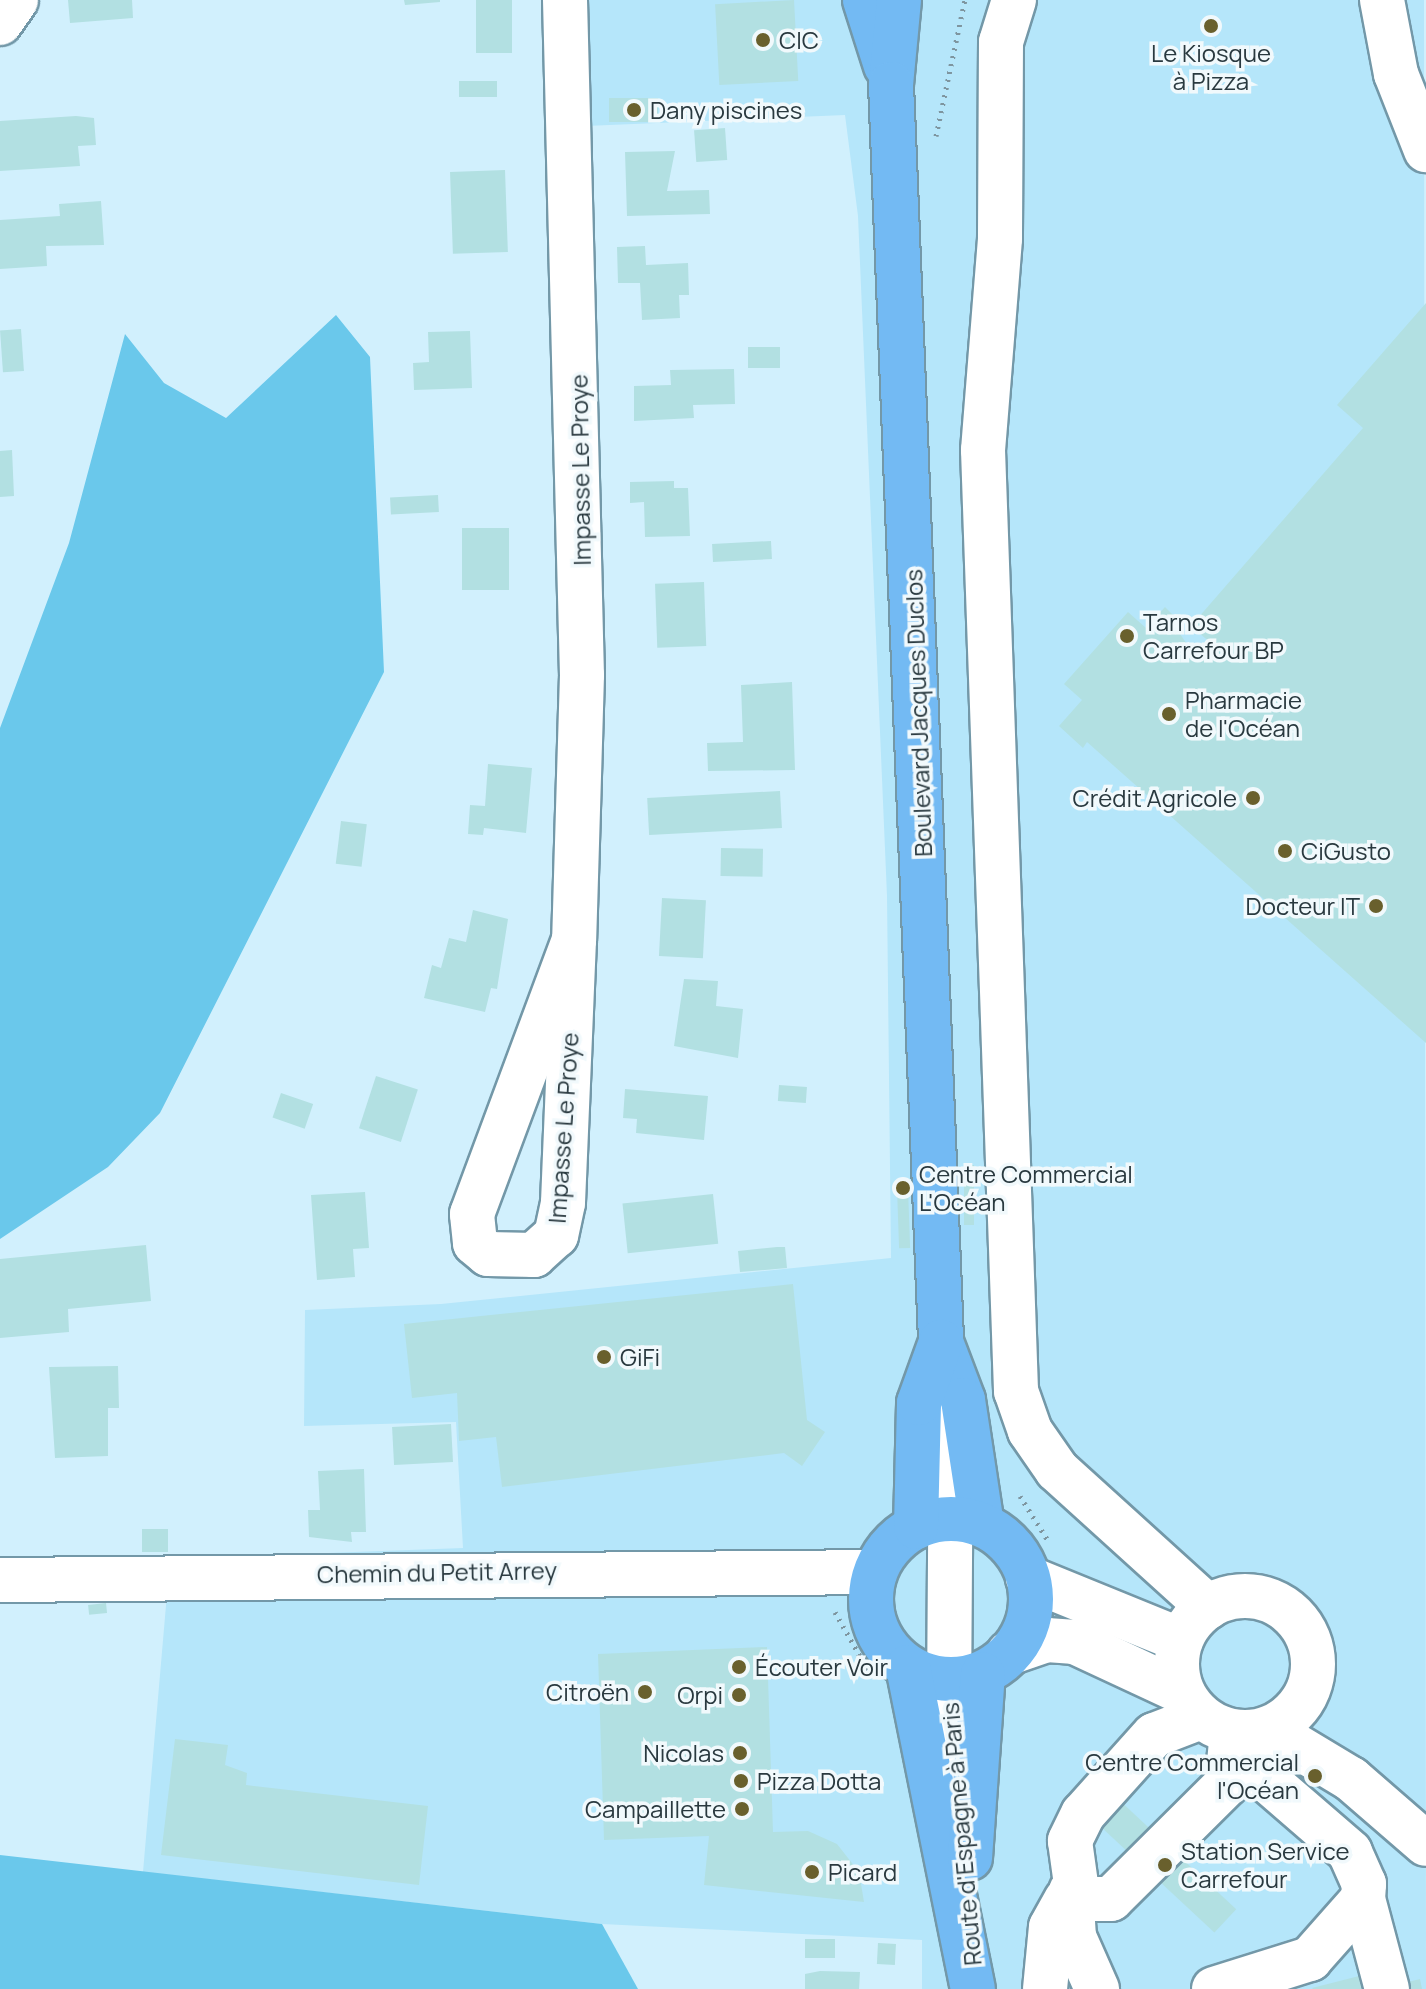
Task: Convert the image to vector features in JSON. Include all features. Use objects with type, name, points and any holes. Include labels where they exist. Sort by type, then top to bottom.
[{"type":"main road","name":"Boulevard Jacques Duclos","points":[[865,0],[891,84]]},
{"type":"main road","name":"Boulevard Jacques Duclos","points":[[899,0],[891,84],[941,1342],[963,1400],[950,1523]]},
{"type":"main road","name":"Boulevard Jacques Duclos","points":[[941,1342],[919,1403],[950,1523]]},
{"type":"main road","points":[[950,1523],[1014,1549],[1028,1578],[1030,1613],[980,1669],[969,1798],[974,1989],[908,1667],[874,1625],[875,1572],[950,1523]]},
{"type":"main road","points":[[908,1667],[980,1669]]},
{"type":"street","points":[[0,23],[16,0]]},
{"type":"street","name":"Impasse Le Proye","points":[[565,0],[582,468],[574,940],[556,1235],[534,1255],[488,1254],[475,1243],[472,1214],[574,940]]},
{"type":"street","points":[[1014,0],[1001,42],[1000,239],[983,450],[1016,1391],[1030,1431],[1057,1470],[1208,1607]]},
{"type":"street","points":[[1382,0],[1396,74],[1426,150]]},
{"type":"street","points":[[950,1523],[980,1669],[1047,1640],[1075,1642],[1351,1779],[1426,1844]]},
{"type":"street","name":"Chemin du Petit Arrey","points":[[0,1580],[875,1572]]},
{"type":"street","points":[[1028,1578],[1181,1640],[1236,1720],[1350,1852],[1361,1869],[1363,1899],[1387,1989]]},
{"type":"street","points":[[1097,1989],[1074,1937],[1070,1841],[1083,1814],[1154,1735],[1236,1720],[1313,1662],[1298,1622],[1266,1600],[1246,1596],[1208,1607],[1181,1640]]},
{"type":"street","points":[[1071,1891],[1090,1902],[1111,1899],[1227,1784],[1236,1720]]},
{"type":"street","points":[[1045,1989],[1051,1927],[1071,1891]]},
{"type":"street","points":[[1214,1989],[1310,1959],[1363,1899]]},
{"type":"shaded area","points":[[584,0],[1424,0],[1426,1989],[922,1989],[922,1940],[602,1924],[143,1872],[170,1559],[463,1548],[456,1422],[304,1426],[305,1310],[441,1304],[891,1258],[887,896],[858,216],[845,115],[586,126]]},
{"type":"shaded area","points":[[336,315],[370,357],[384,672],[160,1113],[108,1167],[0,1239],[0,728],[69,543],[125,334],[164,383],[226,418]]},
{"type":"shaded area","points":[[0,1855],[602,1924],[638,1989],[0,1989]]},
{"type":"building","points":[[68,0],[132,0],[133,18],[70,23]]},
{"type":"building","points":[[404,0],[440,0],[440,2],[405,5]]},
{"type":"building","points":[[476,0],[512,0],[512,53],[476,53]]},
{"type":"building","points":[[794,0],[798,81],[719,85],[715,4]]},
{"type":"building","points":[[459,81],[497,81],[497,97],[459,97]]},
{"type":"building","points":[[609,98],[658,98],[658,122],[609,122]]},
{"type":"building","points":[[76,116],[94,118],[96,145],[78,146],[80,166],[0,171],[0,121]]},
{"type":"building","points":[[725,128],[727,160],[696,162],[694,130]]},
{"type":"building","points":[[675,151],[667,191],[709,190],[710,214],[627,216],[625,152]]},
{"type":"building","points":[[505,170],[508,252],[453,254],[450,172]]},
{"type":"building","points":[[101,201],[104,245],[46,246],[47,266],[0,269],[0,220],[60,216],[59,204]]},
{"type":"building","points":[[645,246],[646,265],[688,263],[689,295],[679,295],[680,318],[642,320],[640,283],[618,283],[617,247]]},
{"type":"building","points":[[1426,303],[1426,1043],[1087,742],[1083,748],[1059,726],[1082,700],[1064,684],[1128,612],[1146,628],[1165,607],[1183,625],[1178,631],[1191,650],[1204,653],[1212,644],[1191,626],[1363,428],[1337,405]]},
{"type":"building","points":[[21,329],[24,371],[3,372],[0,330]]},
{"type":"building","points":[[470,331],[472,388],[414,390],[413,363],[429,362],[428,332]]},
{"type":"building","points":[[748,347],[780,347],[780,368],[748,368]]},
{"type":"building","points":[[734,369],[735,404],[693,405],[694,418],[634,421],[634,386],[671,385],[670,370]]},
{"type":"building","points":[[12,450],[14,496],[0,497],[0,451]]},
{"type":"building","points":[[674,481],[674,488],[688,488],[690,536],[645,537],[644,502],[630,503],[630,482]]},
{"type":"building","points":[[438,495],[439,512],[391,514],[390,498]]},
{"type":"building","points":[[462,528],[509,528],[509,590],[462,590]]},
{"type":"building","points":[[771,541],[772,559],[713,562],[712,544]]},
{"type":"building","points":[[704,582],[706,646],[657,648],[655,584]]},
{"type":"building","points":[[792,682],[795,770],[708,771],[707,743],[743,742],[741,685]]},
{"type":"building","points":[[488,764],[532,768],[526,833],[484,828],[483,835],[468,834],[470,805],[485,806]]},
{"type":"building","points":[[780,791],[782,828],[649,835],[647,798]]},
{"type":"building","points":[[341,821],[367,824],[362,867],[336,864]]},
{"type":"building","points":[[721,848],[763,849],[763,877],[721,876]]},
{"type":"building","points":[[662,898],[706,900],[703,958],[659,956]]},
{"type":"building","points":[[473,910],[508,919],[497,989],[491,988],[485,1012],[424,998],[432,965],[441,968],[449,938],[466,942]]},
{"type":"building","points":[[684,979],[718,981],[716,1006],[743,1009],[738,1058],[674,1046]]},
{"type":"building","points":[[376,1076],[418,1090],[401,1142],[359,1128]]},
{"type":"building","points":[[779,1085],[807,1087],[806,1103],[778,1101]]},
{"type":"building","points":[[625,1089],[708,1096],[704,1140],[636,1133],[637,1119],[623,1118]]},
{"type":"building","points":[[281,1093],[313,1104],[305,1129],[273,1118]]},
{"type":"building","points":[[964,1165],[974,1165],[974,1225],[964,1225]]},
{"type":"building","points":[[897,1188],[908,1188],[910,1248],[899,1248]]},
{"type":"building","points":[[365,1192],[369,1248],[353,1249],[355,1277],[317,1280],[311,1195]]},
{"type":"building","points":[[713,1194],[718,1244],[628,1253],[622,1204]]},
{"type":"building","points":[[146,1245],[151,1301],[68,1309],[69,1332],[0,1338],[0,1259]]},
{"type":"building","points":[[785,1247],[787,1268],[740,1272],[738,1251]]},
{"type":"building","name":"GiFi","points":[[793,1284],[807,1420],[825,1432],[802,1466],[784,1453],[502,1487],[496,1437],[459,1441],[457,1393],[412,1398],[404,1324]]},
{"type":"building","points":[[118,1366],[119,1408],[108,1408],[108,1456],[55,1458],[49,1367]]},
{"type":"building","points":[[451,1424],[453,1462],[394,1465],[392,1427]]},
{"type":"building","points":[[364,1469],[366,1532],[351,1532],[352,1542],[309,1537],[308,1510],[320,1510],[318,1471]]},
{"type":"building","points":[[142,1529],[168,1529],[168,1552],[142,1552]]},
{"type":"building","points":[[106,1603],[107,1613],[89,1615],[88,1605]]},
{"type":"building","points":[[767,1647],[773,1832],[808,1831],[837,1844],[859,1872],[864,1902],[704,1885],[709,1836],[604,1840],[598,1654]]},
{"type":"building","points":[[175,1739],[228,1745],[225,1765],[247,1773],[246,1785],[428,1806],[419,1885],[161,1855]]},
{"type":"building","name":"Station Service Carrefour","points":[[1117,1798],[1236,1909],[1214,1933],[1095,1821]]},
{"type":"building","points":[[805,1939],[835,1939],[835,1958],[805,1958]]},
{"type":"building","points":[[878,1943],[896,1944],[895,1965],[877,1964]]},
{"type":"building","points":[[820,1971],[860,1972],[859,1989],[805,1989],[805,1974]]},
{"type":"building","points":[[1367,1974],[1371,1989],[1312,1988]]},
{"type":"building","points":[[1420,1979],[1422,1989],[1397,1989],[1396,1985]]},
{"type":"place","name":"Le Kiosque à Pizza","points":[[1211,26]]},
{"type":"place","name":"CIC","points":[[763,40]]},
{"type":"place","name":"Dany piscines","points":[[634,110]]},
{"type":"place","name":"Tarnos Carrefour BP","points":[[1127,636]]},
{"type":"place","name":"Pharmacie de l'Océan","points":[[1169,714]]},
{"type":"place","name":"Crédit Agricole","points":[[1253,798]]},
{"type":"place","name":"CiGusto","points":[[1285,851]]},
{"type":"place","name":"Docteur IT","points":[[1376,906]]},
{"type":"place","name":"Centre Commercial L'Océan","points":[[903,1188]]},
{"type":"place","name":"GiFi","points":[[604,1357]]},
{"type":"place","name":"Écouter Voir","points":[[739,1667]]},
{"type":"place","name":"Citroën","points":[[645,1692]]},
{"type":"place","name":"Orpi","points":[[739,1695]]},
{"type":"place","name":"Nicolas","points":[[740,1753]]},
{"type":"place","name":"Centre Commercial l'Océan","points":[[1315,1776]]},
{"type":"place","name":"Pizza Dotta","points":[[741,1781]]},
{"type":"place","name":"Campaillette","points":[[742,1809]]},
{"type":"place","name":"Station Service Carrefour","points":[[1165,1865]]},
{"type":"place","name":"Picard","points":[[812,1872]]}]
